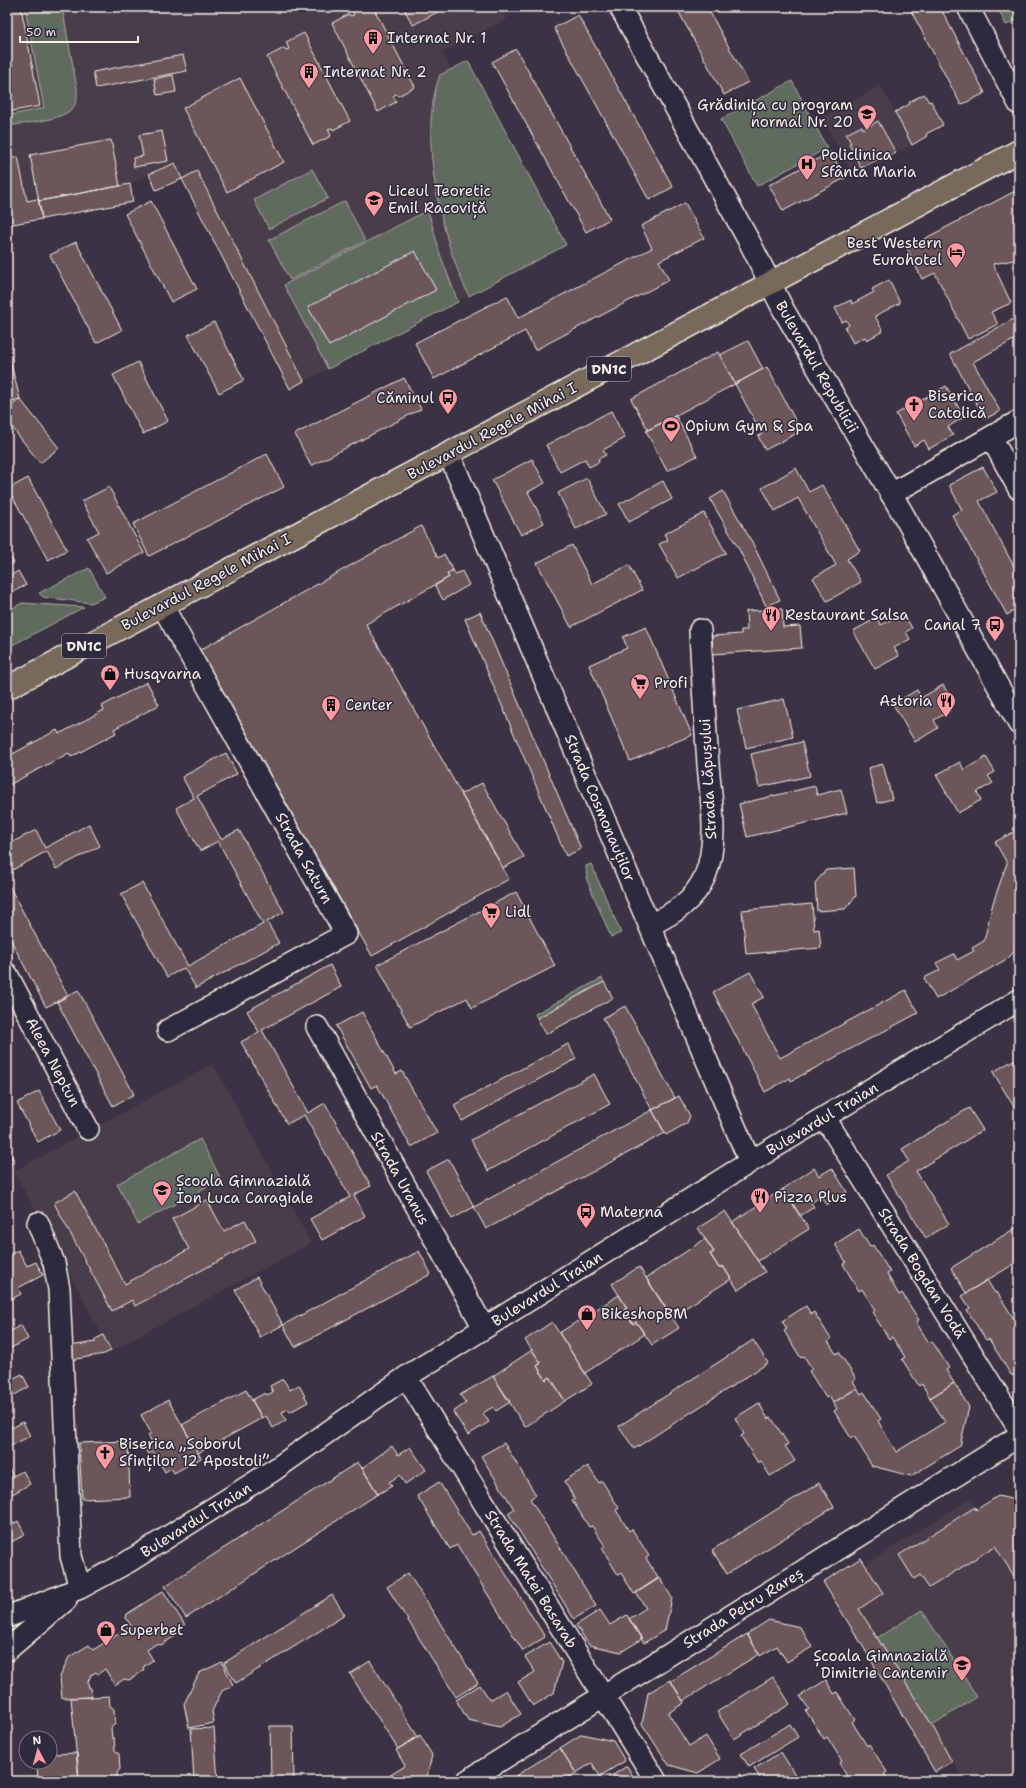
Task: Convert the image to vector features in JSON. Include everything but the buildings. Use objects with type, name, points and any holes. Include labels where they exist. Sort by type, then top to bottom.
[{"type":"main road","name":"Bulevardul Regele Mihai I","points":[[7,688],[1019,151]]},
{"type":"street","name":"Bulevardul Republicii","points":[[620,7],[750,244],[783,309],[891,494],[1019,724]]},
{"type":"street","points":[[968,7],[1019,104]]},
{"type":"street","points":[[891,494],[1019,421]]},
{"type":"street","points":[[991,437],[1019,489]]},
{"type":"street","name":"Strada Cosmonauților","points":[[449,454],[750,1162]]},
{"type":"street","name":"Strada Saturn","points":[[162,605],[346,934],[168,1030]]},
{"type":"street","name":"Strada Lăpușului","points":[[650,925],[678,910],[689,899],[705,876],[708,864],[712,828],[700,630]]},
{"type":"street","name":"Aleea Neptun","points":[[7,974],[88,1129]]},
{"type":"street","name":"Bulevardul Traian","points":[[7,1618],[80,1588],[128,1562],[274,1470],[406,1378],[484,1328],[750,1162],[1016,1001]]},
{"type":"street","name":"Strada Uranus","points":[[317,1027],[484,1328]]},
{"type":"street","name":"Strada Bogdan Vodă","points":[[825,1118],[1019,1429]]},
{"type":"street","points":[[38,1223],[54,1263],[59,1289],[71,1556],[80,1588]]},
{"type":"street","name":"Strada Matei Basarab","points":[[406,1378],[656,1781]]},
{"type":"street","name":"Strada Petru Rareș","points":[[467,1781],[1019,1436]]},
{"type":"street","name":"Bulevardul Traian","points":[[7,1650],[80,1588]]},
{"type":"shaded area","name":"Liceul Teoretic Emil Racoviță","points":[[7,7],[501,7],[507,19],[442,53],[549,254],[304,381],[197,172],[182,179],[175,163],[130,184],[39,201],[42,219],[7,225]]},
{"type":"shaded area","name":"Grădinița cu program normal Nr. 20","points":[[881,86],[912,145],[880,161],[879,159],[852,173],[822,117]]},
{"type":"shaded area","name":"Școala Gimnazială Ion Luca Caragiale","points":[[213,1064],[311,1243],[111,1351],[14,1171]]},
{"type":"shaded area","name":"Școala Gimnazială Dimitrie Cantemir","points":[[998,1496],[1015,1500],[1019,1506],[1019,1781],[965,1781],[859,1609],[883,1593],[865,1565],[970,1499],[976,1510]]},
{"type":"green space","points":[[25,7],[62,7],[77,88],[77,99],[74,106],[62,115],[7,126],[7,116],[44,108]]},
{"type":"green space","points":[[997,7],[1019,7],[1019,19],[1006,25]]},
{"type":"green space","points":[[468,61],[566,245],[469,296],[449,246],[441,217],[435,187],[431,127],[433,99],[440,75]]},
{"type":"green space","points":[[792,81],[827,148],[757,186],[721,119]]},
{"type":"green space","points":[[312,169],[328,198],[269,229],[254,200]]},
{"type":"green space","points":[[345,201],[365,241],[290,280],[269,240]]},
{"type":"green space","points":[[428,210],[440,254],[458,302],[328,369],[284,285]]},
{"type":"green space","points":[[89,568],[105,597],[91,603],[43,597],[39,593]]},
{"type":"green space","points":[[22,603],[84,607],[7,648],[7,611]]},
{"type":"green space","points":[[591,864],[621,933],[611,937],[587,880],[586,866]]},
{"type":"green space","points":[[602,978],[604,982],[537,1018],[535,1014]]},
{"type":"green space","points":[[200,1139],[221,1179],[138,1224],[117,1184]]},
{"type":"green space","points":[[922,1610],[977,1697],[932,1725],[877,1638]]},
{"type":"green space","points":[[33,1616],[7,1641],[7,1625]]},
{"type":"place","name":"Internat Nr. 1","points":[[373,55]]},
{"type":"place","name":"Internat Nr. 2","points":[[309,89]]},
{"type":"place","name":"Grădinița cu program normal Nr. 20","points":[[867,131]]},
{"type":"place","name":"Policlinica Sfânta Maria","points":[[807,181]]},
{"type":"place","name":"Liceul Teoretic Emil Racoviță","points":[[374,217]]},
{"type":"place","name":"Best Western Eurohotel","points":[[956,269]]},
{"type":"place","name":"Căminul","points":[[448,415]]},
{"type":"place","name":"Biserica Catolică","points":[[914,422]]},
{"type":"place","name":"Opium Gym & Spa","points":[[671,443]]},
{"type":"place","name":"Restaurant Salsa","points":[[771,632]]},
{"type":"place","name":"Canal 7","points":[[995,642]]},
{"type":"place","name":"Husqvarna","points":[[110,691]]},
{"type":"place","name":"Profi","points":[[640,700]]},
{"type":"place","name":"Astoria","points":[[946,718]]},
{"type":"place","name":"Center","points":[[331,722]]},
{"type":"place","name":"Lidl","points":[[491,929]]},
{"type":"place","name":"Școala Gimnazială Ion Luca Caragiale","points":[[162,1207]]},
{"type":"place","name":"Pizza Plus","points":[[760,1214]]},
{"type":"place","name":"Materna","points":[[586,1229]]},
{"type":"place","name":"BikeshopBM","points":[[587,1331]]},
{"type":"place","name":"Biserica „Soborul Sfinților 12 Apostoli”","points":[[105,1470]]},
{"type":"place","name":"Superbet","points":[[106,1647]]},
{"type":"place","name":"Școala Gimnazială Dimitrie Cantemir","points":[[962,1682]]}]
